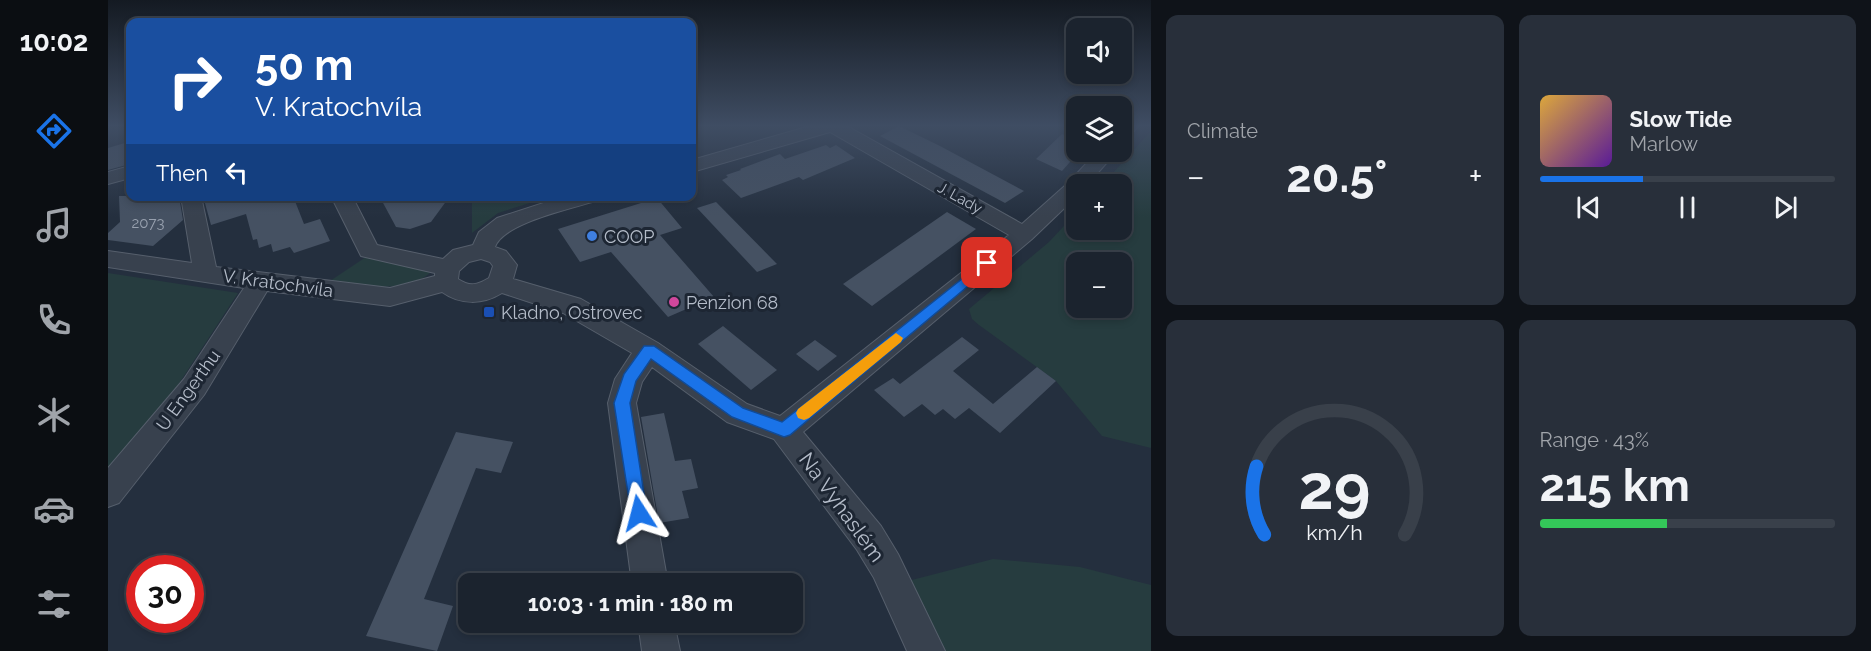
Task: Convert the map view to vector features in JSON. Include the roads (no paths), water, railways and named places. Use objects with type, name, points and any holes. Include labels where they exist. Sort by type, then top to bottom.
[{"type":"street","points":[[696,165],[726,156]]},
{"type":"street","name":"J. Lady","points":[[886,156],[1024,234]]},
{"type":"street","points":[[499,283],[572,306],[649,350],[737,413],[784,430],[1024,234],[1098,162]]},
{"type":"street","points":[[108,178],[126,173]]},
{"type":"street","points":[[191,201],[205,273]]},
{"type":"street","points":[[344,201],[369,251],[447,275]]},
{"type":"street","points":[[482,251],[487,237],[505,223],[573,201]]},
{"type":"street","points":[[482,251],[502,258],[506,266],[505,275],[499,283],[489,290],[476,294],[452,289],[447,275],[461,256],[482,251]]},
{"type":"street","name":"V. Kratochvíla","points":[[108,258],[261,282],[390,297],[447,275]]},
{"type":"street","name":"U Engerthu","points":[[108,492],[194,387],[261,282]]},
{"type":"street","points":[[648,573],[622,403],[629,379],[649,350]]},
{"type":"street","name":"Na Vyhaslém","points":[[784,430],[869,538],[886,566],[926,651]]},
{"type":"street","points":[[658,633],[661,651]]},
{"type":"place","name":"COOP","points":[[592,236]]},
{"type":"place","name":"Penzion 68","points":[[674,302]]},
{"type":"place","name":"Kladno, Ostrovec","points":[[489,312]]}]
